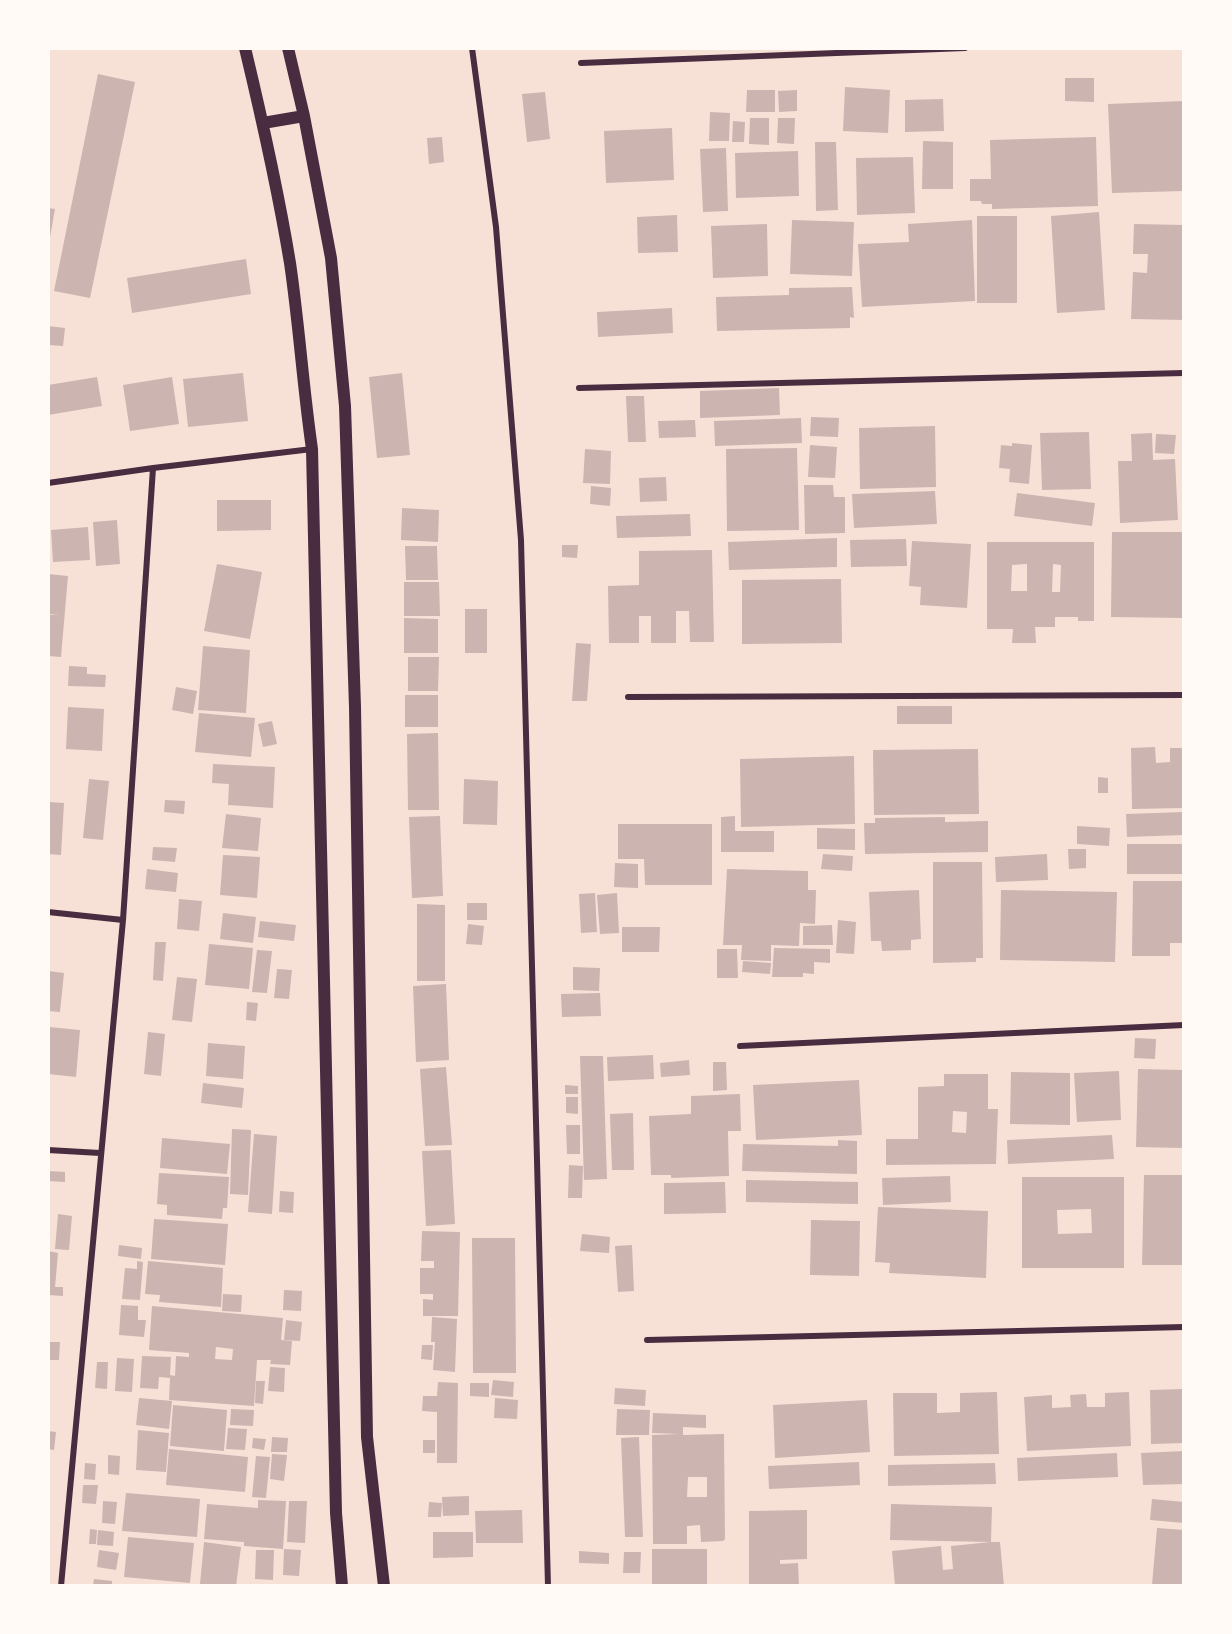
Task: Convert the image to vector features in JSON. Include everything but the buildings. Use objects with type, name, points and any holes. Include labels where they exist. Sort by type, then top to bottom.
[{"type":"main road","points":[[244,48],[263,123],[290,263],[312,448],[335,1491],[342,1586]]},
{"type":"main road","points":[[288,48],[304,116],[331,258],[345,406],[356,707],[367,1437],[384,1586]]},
{"type":"main road","points":[[263,123],[304,116]]},
{"type":"street","points":[[472,48],[496,227],[521,540],[548,1586]]},
{"type":"street","points":[[581,63],[965,48]]},
{"type":"street","points":[[579,388],[1184,373]]},
{"type":"street","points":[[48,483],[312,448]]},
{"type":"street","points":[[61,1586],[123,920],[153,468]]},
{"type":"street","points":[[628,697],[1184,695]]},
{"type":"street","points":[[48,912],[123,920]]},
{"type":"street","points":[[740,1046],[1184,1025]]},
{"type":"street","points":[[48,1150],[100,1153]]},
{"type":"street","points":[[647,1340],[1184,1327]]}]
